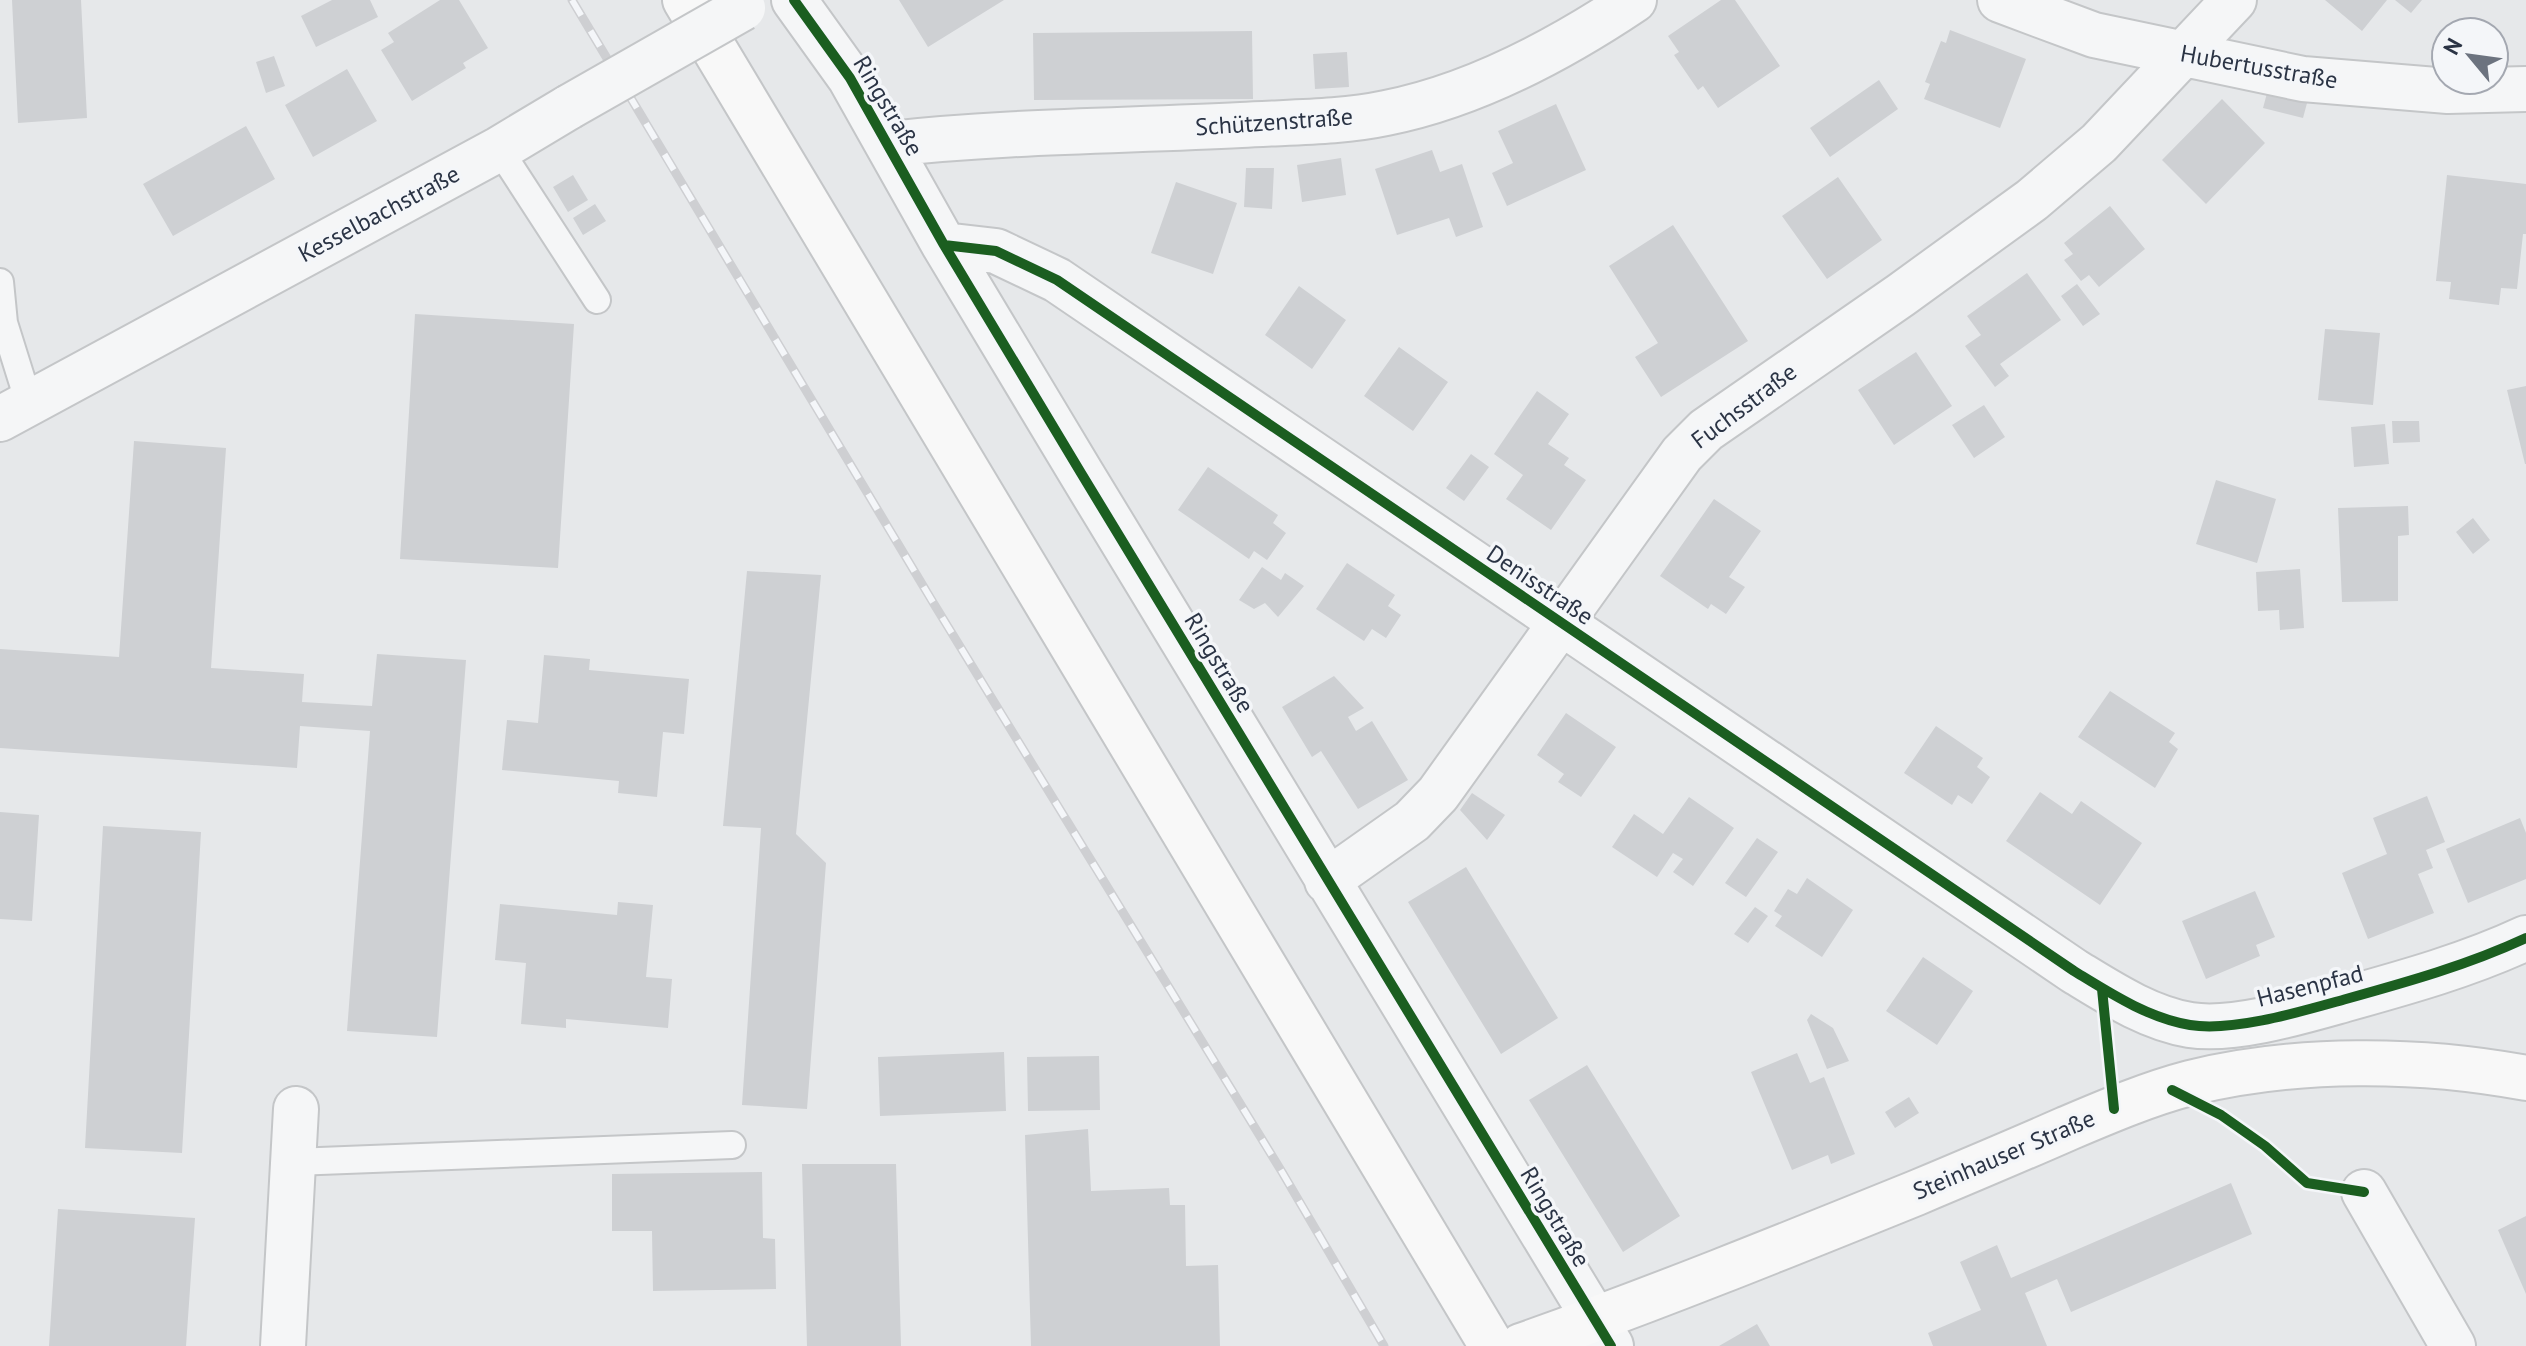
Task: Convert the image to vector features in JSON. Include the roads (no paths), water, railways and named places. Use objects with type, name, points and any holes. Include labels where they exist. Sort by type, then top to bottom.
[{"type":"main road","points":[[685,0],[1492,1346]]},
{"type":"main road","name":"Steinhauser Straße","points":[[1537,1340],[1603,1333],[1915,1193],[2114,1109],[2189,1084],[2304,1065],[2370,1063],[2491,1071],[2526,1078]]},
{"type":"street","name":"Ringstraße","points":[[794,0],[850,78],[944,245],[1603,1333]]},
{"type":"street","name":"Schützenstraße","points":[[889,144],[1019,133],[1325,120],[1386,113],[1458,93],[1556,48],[1634,0]]},
{"type":"street","name":"Hubertusstraße","points":[[2000,0],[2094,35],[2303,79],[2448,91],[2526,89]]},
{"type":"street","name":"Fuchsstraße","points":[[1327,881],[1412,821],[1438,794],[1682,454],[1706,430],[2032,200],[2099,143],[2234,0]]},
{"type":"street","name":"Kesselbachstraße","points":[[14,411],[499,149],[748,4]]},
{"type":"street","name":"Denisstraße","points":[[944,245],[996,251],[1057,280],[2102,989]]},
{"type":"street","name":"Hasenpfad","points":[[2102,989],[2154,1016],[2192,1026],[2230,1025],[2295,1014],[2443,971],[2526,938]]},
{"type":"street","points":[[283,1346],[296,1109]]},
{"type":"street","points":[[2364,1192],[2453,1346]]},
{"type":"lane","points":[[499,149],[597,300]]},
{"type":"lane","points":[[0,282],[14,411]]},
{"type":"lane","points":[[294,1162],[732,1145]]},
{"type":"railway","points":[[572,0],[934,604],[1282,1172],[1384,1346]]}]
